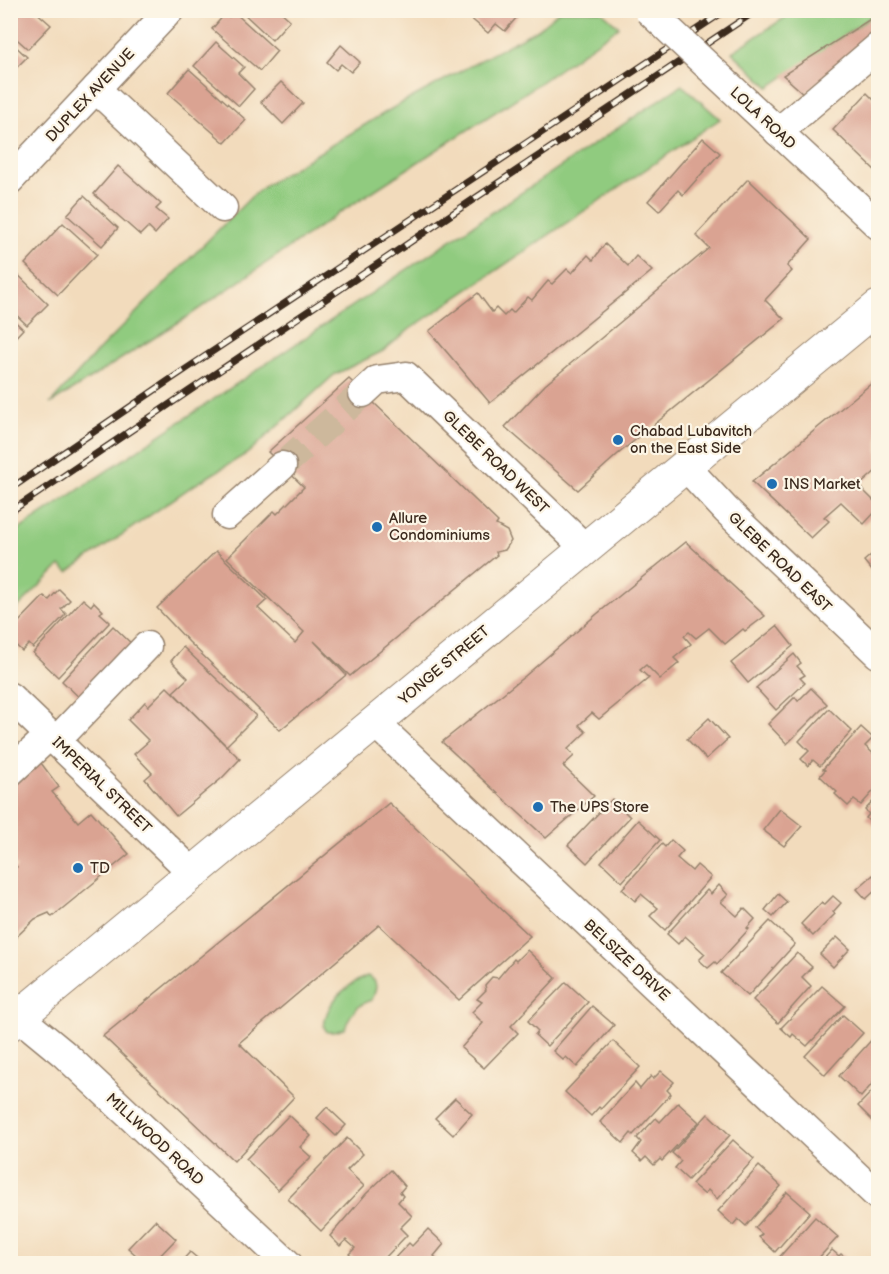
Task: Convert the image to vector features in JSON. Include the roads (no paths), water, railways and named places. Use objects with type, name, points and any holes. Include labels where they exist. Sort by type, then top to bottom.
[{"type":"main road","name":"YONGE STREET","points":[[15,1020],[879,307]]},
{"type":"street","name":"DUPLEX AVENUE","points":[[10,180],[170,10]]},
{"type":"street","name":"LOLA ROAD","points":[[648,10],[879,225]]},
{"type":"street","points":[[778,132],[879,47]]},
{"type":"street","points":[[96,89],[223,207]]},
{"type":"street","name":"GLEBE ROAD WEST","points":[[363,393],[377,380],[406,376],[585,548]]},
{"type":"street","points":[[227,515],[282,466]]},
{"type":"street","name":"GLEBE ROAD EAST","points":[[685,466],[726,510],[879,654]]},
{"type":"street","points":[[10,772],[53,738],[147,646]]},
{"type":"street","name":"IMPERIAL STREET","points":[[10,697],[192,872]]},
{"type":"street","name":"BELSIZE DRIVE","points":[[375,723],[879,1196]]},
{"type":"street","name":"MILLWOOD ROAD","points":[[15,1020],[64,1054],[288,1263]]},
{"type":"tunnel","points":[[282,466],[363,393]]},
{"type":"railway","points":[[10,489],[171,379],[726,10]]},
{"type":"railway","points":[[10,512],[757,10]]},
{"type":"place","name":"Chabad Lubavitch on the East Side","points":[[618,440]]},
{"type":"place","name":"INS Market","points":[[772,484]]},
{"type":"place","name":"Allure Condominiums","points":[[377,527]]},
{"type":"place","name":"The UPS Store","points":[[538,807]]},
{"type":"place","name":"TD","points":[[78,868]]}]
